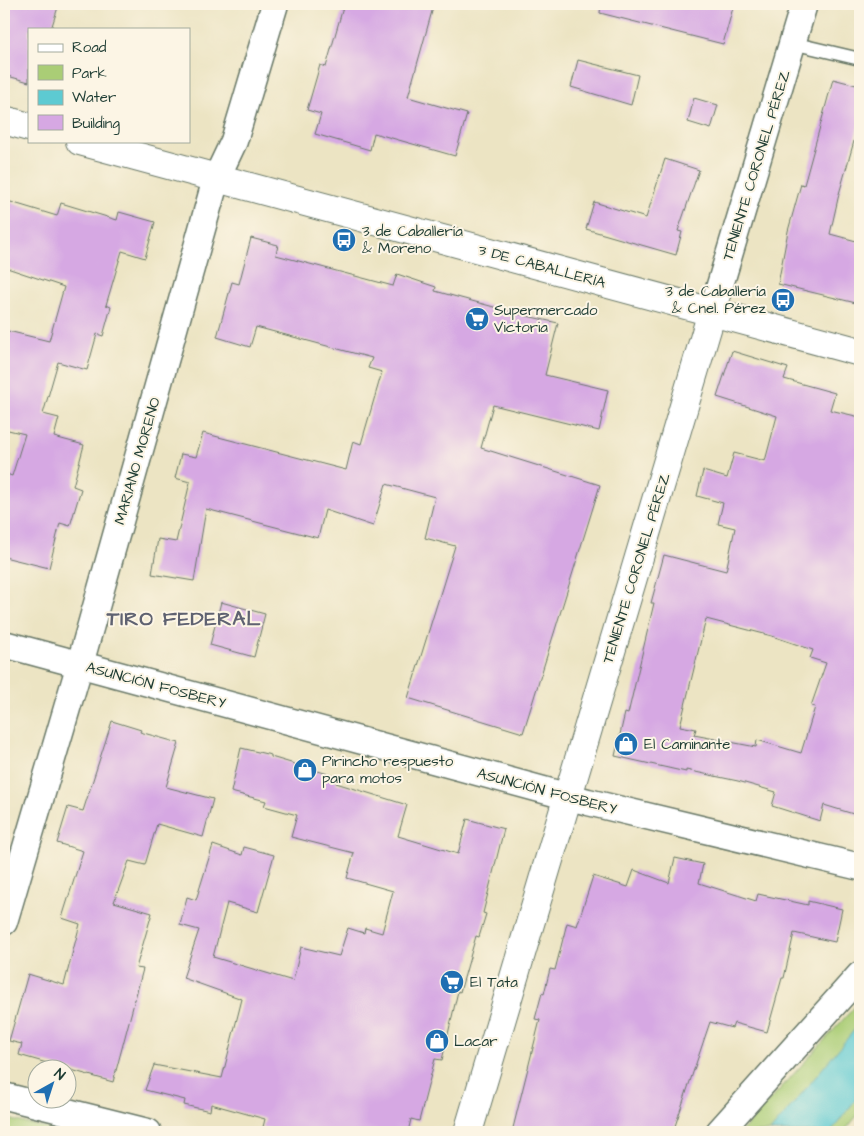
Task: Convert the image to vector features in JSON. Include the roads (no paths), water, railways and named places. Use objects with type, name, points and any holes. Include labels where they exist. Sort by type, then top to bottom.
[{"type":"street","name":"MARIANO MORENO","points":[[4,922],[80,664],[216,179],[234,141],[275,4]]},
{"type":"street","name":"TENIENTE CORONEL PÉREZ","points":[[468,1132],[804,4]]},
{"type":"street","points":[[4,120],[28,127]]},
{"type":"street","name":"3 DE CABALLERÍA","points":[[84,142],[860,352]]},
{"type":"street","name":"ASUNCIÓN FOSBERY","points":[[4,644],[568,797],[860,867]]},
{"type":"street","points":[[719,1132],[860,975]]},
{"type":"street","points":[[4,1096],[148,1132]]},
{"type":"lane","points":[[792,43],[860,59]]},
{"type":"water","points":[[860,1023],[860,1094],[831,1132],[770,1132]]},
{"type":"place","name":"3 de Caballería & Moreno","points":[[344,240]]},
{"type":"place","name":"3 de Caballería & Cnel. Pérez","points":[[783,300]]},
{"type":"place","name":"Supermercado Victoria","points":[[477,319]]},
{"type":"place","name":"El Caminante","points":[[626,744]]},
{"type":"place","name":"Pirincho respuesto para motos","points":[[305,770]]},
{"type":"place","name":"El Tata","points":[[452,982]]},
{"type":"place","name":"Lacar","points":[[437,1041]]},
{"type":"district","name":"TIRO FEDERAL","points":[[184,618]]}]
